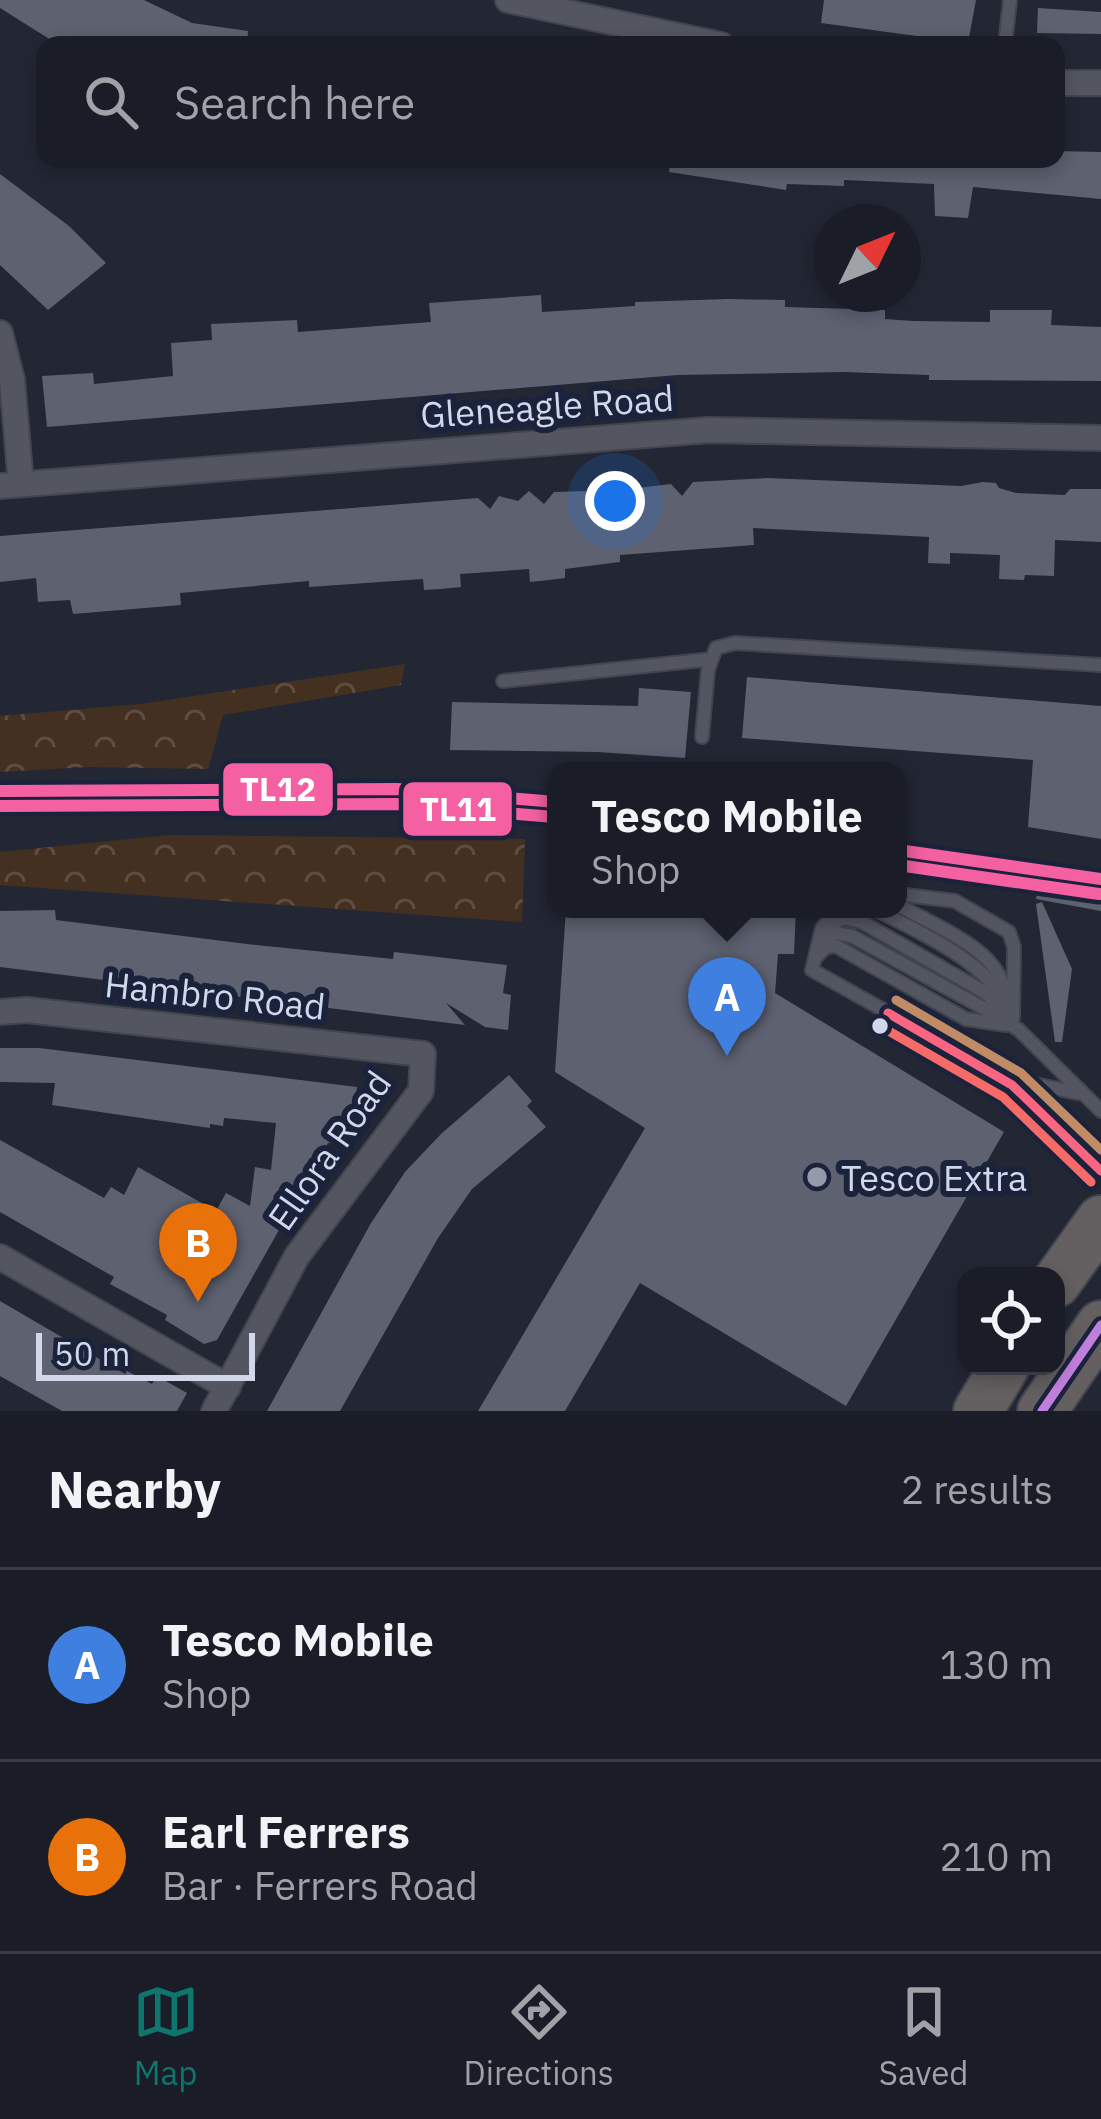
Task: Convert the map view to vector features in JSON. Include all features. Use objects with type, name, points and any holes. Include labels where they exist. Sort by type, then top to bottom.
[{"type":"highway","points":[[1042,1411],[1101,1325]]},
{"type":"highway","points":[[978,1411],[1000,1375]]},
{"type":"street","points":[[508,0],[678,36]]},
{"type":"street","points":[[1065,83],[1101,83]]},
{"type":"street","points":[[0,333],[12,380],[10,485]]},
{"type":"street","name":"Gleneagle Road","points":[[10,485],[709,430],[1101,437]]},
{"type":"street","name":"Hambro Road","points":[[0,1012],[27,1010],[423,1054]]},
{"type":"street","name":"Ellora Road","points":[[214,1411],[297,1256],[422,1091],[423,1054]]},
{"type":"street","points":[[0,1256],[228,1387]]},
{"type":"lane","points":[[1006,36],[1010,0]]},
{"type":"lane","points":[[703,736],[712,659],[716,649],[735,643],[1101,665]]},
{"type":"lane","points":[[503,681],[712,659]]},
{"type":"lane","points":[[907,895],[955,901],[1009,932],[1014,947],[1011,1006],[1018,1030]]},
{"type":"lane","points":[[907,910],[990,958],[1002,975],[1007,1011]]},
{"type":"lane","points":[[816,954],[828,918]]},
{"type":"lane","points":[[816,954],[833,921],[853,918],[986,993],[1007,1011]]},
{"type":"lane","points":[[890,918],[982,971],[997,987],[1018,1030]]},
{"type":"lane","points":[[816,954],[828,935],[852,936],[1018,1030],[1098,1107]]},
{"type":"lane","points":[[816,954],[996,1073],[1026,1096],[1101,1171]]},
{"type":"lane","points":[[996,1073],[1034,1085],[1060,1087],[1098,1107]]},
{"type":"green space","points":[[405,664],[401,685],[223,715],[208,769],[88,767],[0,772],[0,716],[141,704]]},
{"type":"green space","points":[[171,835],[525,839],[522,922],[0,885],[0,852]]},
{"type":"building","points":[[0,0],[144,0],[192,23],[248,31],[248,36],[45,36],[0,8]]},
{"type":"building","points":[[824,0],[976,0],[969,36],[917,36],[821,23]]},
{"type":"building","points":[[1038,8],[1101,12],[1101,34],[1037,33]]},
{"type":"building","points":[[1065,151],[1101,152],[1101,199],[973,187],[968,218],[935,216],[934,184],[844,180],[844,186],[787,184],[786,190],[669,172],[669,168],[1065,168]]},
{"type":"building","points":[[0,174],[69,226],[106,263],[48,310],[0,265]]},
{"type":"building","points":[[541,295],[542,312],[635,306],[635,302],[785,300],[785,307],[813,308],[813,312],[885,312],[885,319],[990,322],[990,310],[1052,310],[1051,325],[1101,327],[1101,381],[929,380],[929,375],[843,372],[678,375],[47,427],[42,376],[93,373],[94,384],[173,376],[171,343],[212,340],[211,324],[297,320],[298,332],[431,322],[429,303]]},
{"type":"building","points":[[767,478],[961,486],[983,482],[1016,493],[1065,495],[1070,489],[1101,489],[1101,542],[1055,540],[1054,576],[1025,575],[1024,580],[999,579],[1000,555],[950,553],[950,564],[928,563],[929,537],[753,528],[754,545],[620,555],[620,562],[565,569],[565,578],[530,582],[529,569],[460,574],[461,587],[441,589],[424,590],[423,579],[309,587],[309,581],[180,593],[181,605],[73,614],[70,600],[38,602],[36,578],[0,582],[0,536],[478,498],[490,509],[499,496],[518,501],[529,491],[544,504],[554,492],[586,491],[598,499],[612,482],[620,490],[671,484],[682,496],[693,482]]},
{"type":"building","points":[[747,677],[1101,706],[1101,839],[1028,827],[1033,760],[742,738]]},
{"type":"building","points":[[639,688],[691,692],[685,758],[450,750],[452,702],[638,706]]},
{"type":"building","points":[[1040,878],[1101,888],[1101,911],[1036,899]]},
{"type":"building","points":[[1042,902],[1072,969],[1062,1042],[1055,1042],[1036,904]]},
{"type":"building","points":[[55,910],[56,920],[247,944],[393,959],[394,952],[507,965],[503,993],[511,995],[508,1030],[485,1027],[446,1003],[465,1025],[0,967],[0,911]]},
{"type":"building","points":[[565,918],[796,918],[794,954],[778,954],[775,993],[1004,1132],[846,1406],[640,1283],[565,1411],[478,1411],[645,1128],[555,1072]]},
{"type":"building","points":[[0,1048],[39,1048],[357,1087],[352,1120],[345,1119],[341,1144],[328,1143],[217,1340],[204,1344],[165,1320],[167,1315],[110,1284],[114,1277],[0,1212],[0,1140],[104,1198],[111,1187],[124,1195],[138,1167],[216,1211],[226,1193],[250,1206],[255,1167],[271,1170],[276,1123],[224,1118],[223,1126],[210,1124],[210,1128],[52,1105],[55,1083],[0,1082]]},
{"type":"building","points":[[509,1075],[532,1101],[527,1106],[546,1127],[472,1189],[438,1238],[340,1411],[267,1411],[371,1223],[405,1172]]},
{"type":"building","points":[[0,1301],[125,1374],[152,1384],[157,1376],[187,1393],[177,1411],[62,1411],[0,1376]]},
{"type":"transit line","name":"TL12","points":[[0,791],[397,789],[547,801]]},
{"type":"transit line","name":"TL11","points":[[0,806],[396,804],[547,816]]},
{"type":"transit line","name":"TL12","points":[[907,851],[1101,879]]},
{"type":"transit line","name":"TL11","points":[[907,866],[1099,894]]},
{"type":"transit line","points":[[896,1000],[1021,1073],[1101,1150]]},
{"type":"transit line","points":[[888,1013],[1012,1085],[1101,1171]]},
{"type":"transit line","points":[[880,1026],[1003,1097],[1091,1182]]},
{"type":"transit line","points":[[1042,1411],[1101,1325]]},
{"type":"place","name":"Tesco Mobile","points":[[727,1056]]},
{"type":"place","name":"Tesco Extra","points":[[817,1177]]},
{"type":"place","name":"Earl Ferrers","points":[[198,1302]]}]
